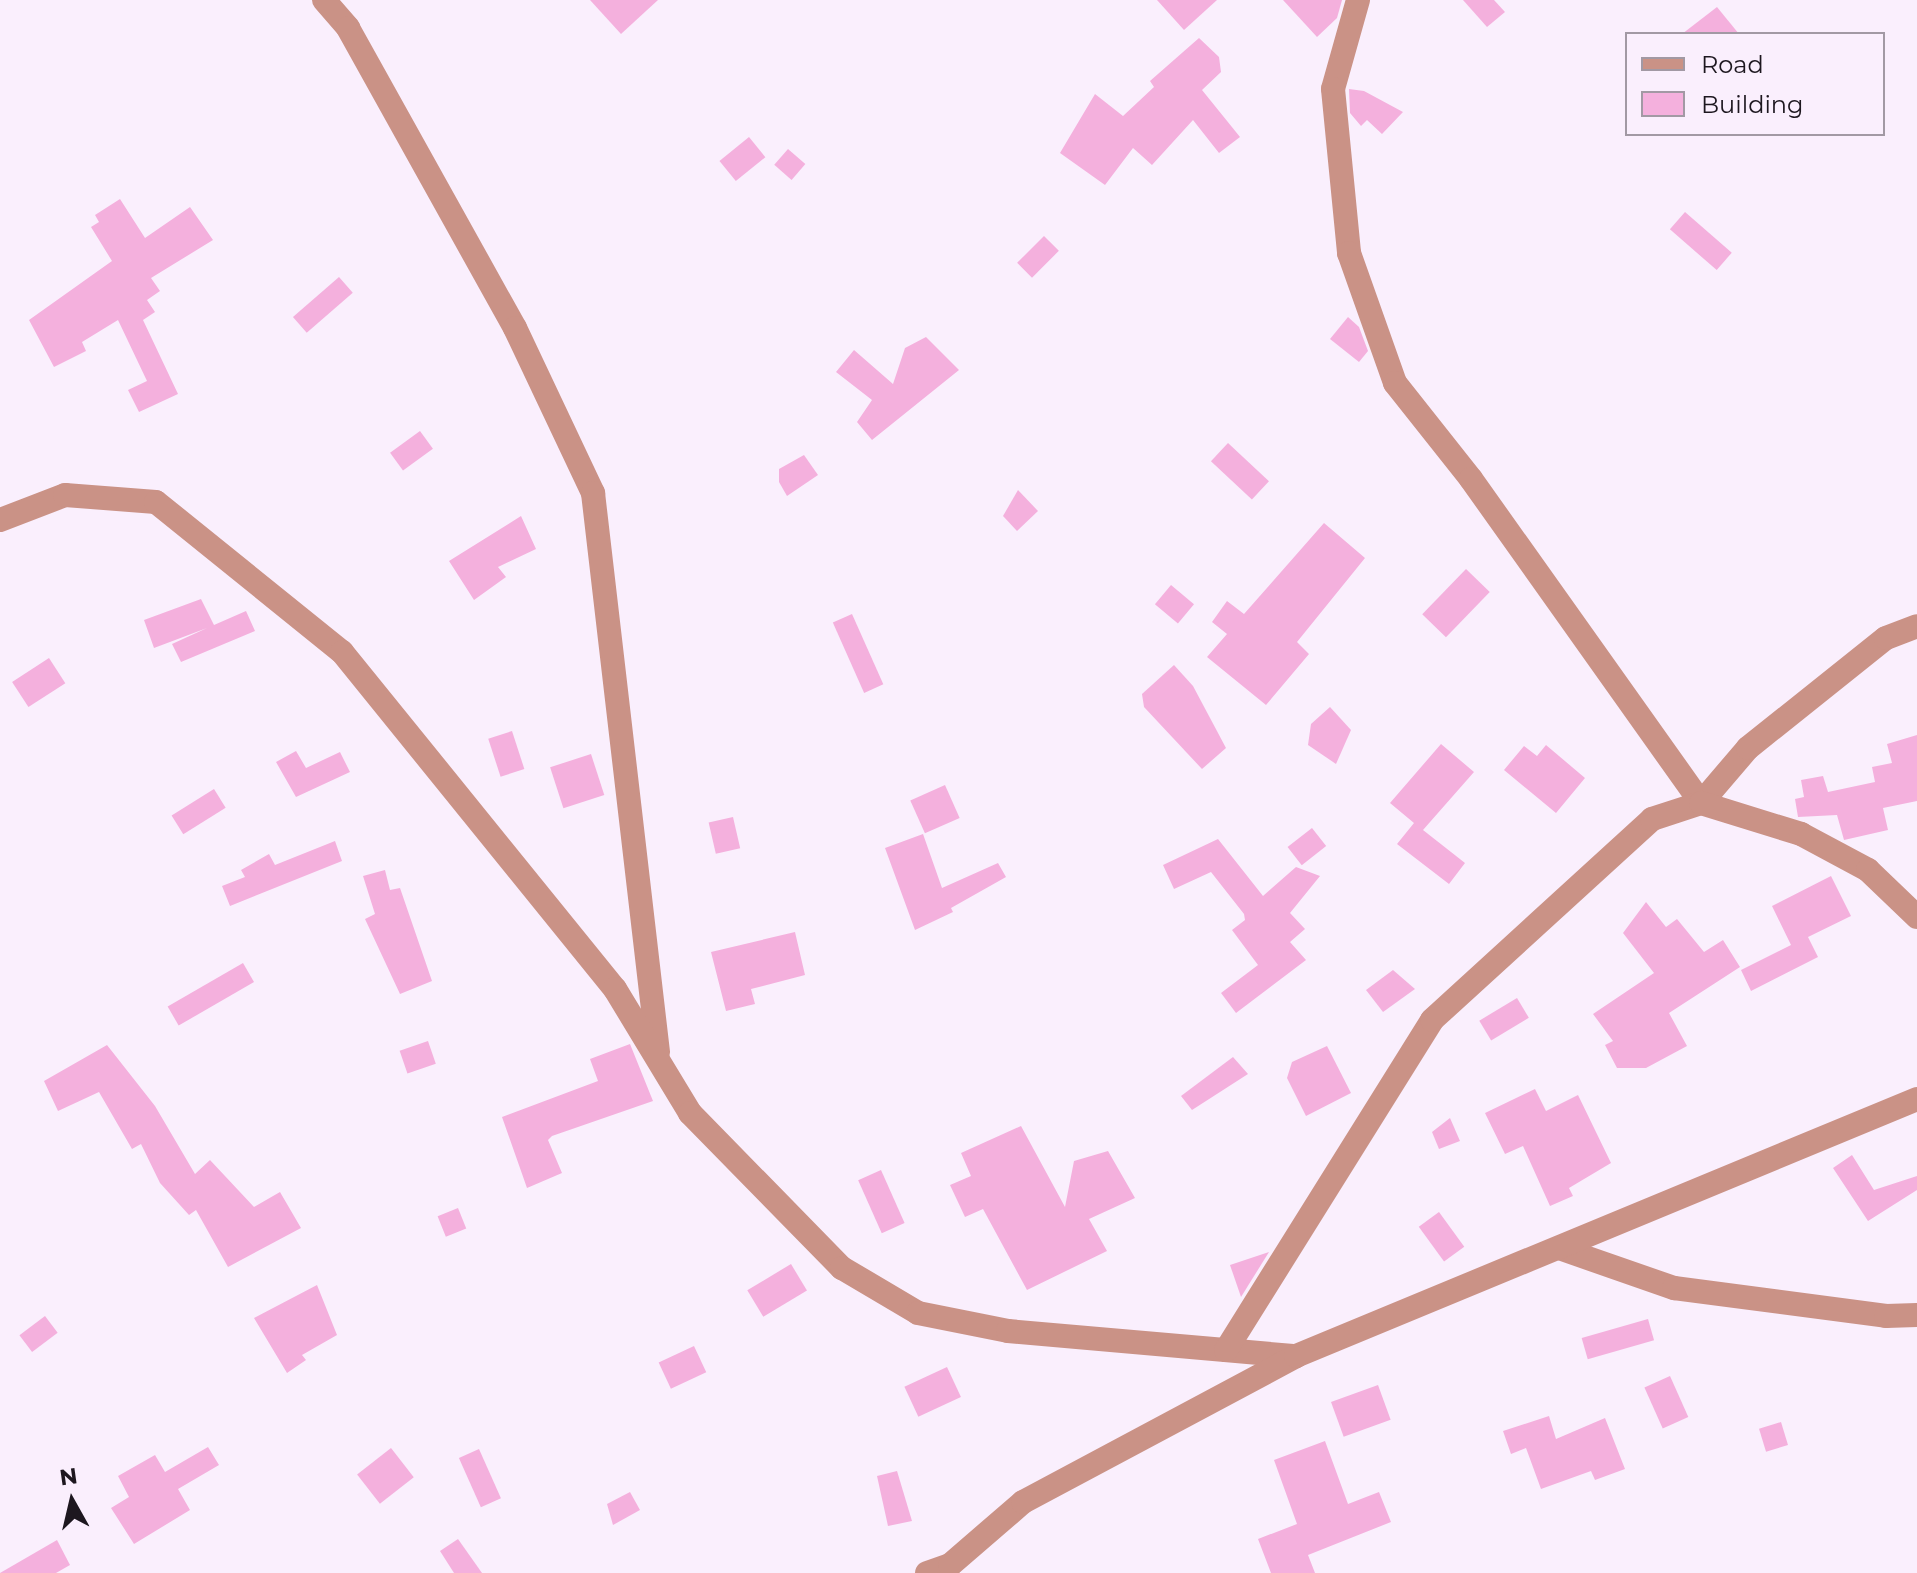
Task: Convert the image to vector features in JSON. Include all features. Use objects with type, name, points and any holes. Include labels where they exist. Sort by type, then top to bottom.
[{"type":"street","points":[[324,0],[348,28],[515,328],[593,493],[659,1062]]},
{"type":"street","points":[[1358,0],[1333,89],[1349,253],[1395,383],[1471,479],[1701,803],[1801,834],[1868,870],[1917,917]]},
{"type":"street","points":[[0,520],[65,495],[156,502],[342,652],[615,989],[690,1113],[842,1268],[918,1313],[1008,1331],[1296,1356]]},
{"type":"street","points":[[1226,1350],[1432,1020],[1652,819],[1701,803],[1748,748],[1886,638],[1917,626]]},
{"type":"street","points":[[927,1573],[950,1565],[1023,1502],[1296,1356],[1917,1099]]},
{"type":"street","points":[[1559,1248],[1674,1288],[1886,1316],[1917,1315]]},
{"type":"building","points":[[590,0],[658,0],[621,34]]},
{"type":"building","points":[[1157,0],[1217,0],[1184,30]]},
{"type":"building","points":[[1283,0],[1342,0],[1337,18],[1317,37]]},
{"type":"building","points":[[1463,0],[1494,0],[1505,12],[1487,27]]},
{"type":"building","points":[[1717,7],[1737,32],[1685,32]]},
{"type":"building","points":[[1199,38],[1219,57],[1221,72],[1202,90],[1240,137],[1219,153],[1193,120],[1152,165],[1133,148],[1105,185],[1060,153],[1095,94],[1123,116],[1154,87],[1150,81]]},
{"type":"building","points":[[1349,89],[1364,91],[1403,112],[1382,134],[1367,120],[1361,126],[1350,113]]},
{"type":"building","points":[[749,137],[765,157],[736,181],[719,161]]},
{"type":"building","points":[[788,149],[805,164],[792,180],[774,165]]},
{"type":"building","points":[[120,199],[145,238],[190,207],[213,240],[151,278],[160,291],[147,300],[155,312],[143,320],[178,394],[139,412],[128,390],[147,381],[118,320],[82,342],[86,351],[54,367],[29,320],[112,261],[91,227],[99,222],[95,215]]},
{"type":"building","points":[[1685,212],[1732,253],[1717,270],[1670,229]]},
{"type":"building","points":[[1044,236],[1059,251],[1032,278],[1017,263]]},
{"type":"building","points":[[339,277],[353,293],[307,333],[293,317]]},
{"type":"building","points":[[1348,317],[1359,327],[1368,351],[1359,362],[1330,339]]},
{"type":"building","points":[[926,337],[959,370],[872,440],[857,422],[872,400],[836,372],[854,350],[893,384],[905,348]]},
{"type":"building","points":[[420,431],[433,449],[403,471],[390,453]]},
{"type":"building","points":[[1228,443],[1269,481],[1252,499],[1211,461]]},
{"type":"building","points":[[804,455],[818,475],[787,496],[779,482],[779,469]]},
{"type":"building","points":[[1018,490],[1038,511],[1017,531],[1003,516]]},
{"type":"building","points":[[521,516],[536,549],[498,567],[506,577],[474,600],[449,561]]},
{"type":"building","points":[[1324,523],[1365,558],[1297,642],[1309,654],[1266,705],[1207,657],[1227,634],[1212,622],[1227,601],[1244,614]]},
{"type":"building","points":[[1466,569],[1490,592],[1446,637],[1422,614]]},
{"type":"building","points":[[1171,585],[1194,604],[1178,623],[1155,604]]},
{"type":"building","points":[[201,599],[214,625],[246,611],[255,631],[181,662],[172,644],[207,628],[154,648],[144,620]]},
{"type":"building","points":[[852,614],[883,684],[864,693],[833,623]]},
{"type":"building","points":[[49,658],[65,683],[28,707],[12,682]]},
{"type":"building","points":[[1174,665],[1193,686],[1226,748],[1202,769],[1144,707],[1142,694]]},
{"type":"building","points":[[1330,707],[1351,730],[1336,764],[1308,745],[1311,724]]},
{"type":"building","points":[[512,731],[524,769],[501,777],[488,739]]},
{"type":"building","points":[[1917,735],[1917,801],[1883,808],[1888,830],[1844,840],[1837,815],[1798,817],[1795,799],[1804,797],[1801,780],[1823,776],[1828,792],[1875,782],[1872,767],[1892,763],[1887,744]]},
{"type":"building","points":[[1441,744],[1474,772],[1423,830],[1465,863],[1449,884],[1397,844],[1414,823],[1390,803]]},
{"type":"building","points":[[1546,745],[1585,778],[1556,813],[1504,770],[1524,746],[1537,756]]},
{"type":"building","points":[[296,751],[306,768],[340,752],[350,772],[296,797],[276,762]]},
{"type":"building","points":[[591,754],[604,795],[563,808],[550,767]]},
{"type":"building","points":[[945,785],[960,818],[925,833],[910,800]]},
{"type":"building","points":[[214,789],[226,808],[183,834],[172,815]]},
{"type":"building","points":[[733,817],[740,848],[716,854],[709,823]]},
{"type":"building","points":[[1312,828],[1326,846],[1302,865],[1288,847]]},
{"type":"building","points":[[923,834],[942,888],[998,863],[1006,877],[951,908],[953,912],[915,930],[885,848]]},
{"type":"building","points":[[1218,839],[1263,896],[1296,867],[1320,876],[1290,913],[1305,929],[1290,942],[1306,960],[1236,1013],[1221,993],[1258,965],[1232,930],[1245,920],[1244,914],[1211,872],[1174,889],[1163,865]]},
{"type":"building","points":[[335,841],[342,861],[230,906],[222,886],[245,877],[241,870],[269,854],[275,865]]},
{"type":"building","points":[[385,870],[390,890],[400,888],[432,981],[400,994],[365,919],[375,914],[363,876]]},
{"type":"building","points":[[1831,876],[1851,916],[1808,937],[1818,957],[1751,991],[1741,970],[1791,945],[1772,906]]},
{"type":"building","points":[[1646,902],[1666,927],[1677,919],[1704,952],[1723,940],[1740,967],[1669,1013],[1687,1046],[1646,1068],[1617,1068],[1605,1045],[1613,1041],[1593,1014],[1654,973],[1623,933]]},
{"type":"building","points":[[795,932],[805,975],[751,989],[755,1004],[726,1011],[711,952]]},
{"type":"building","points":[[243,963],[254,982],[179,1026],[168,1006]]},
{"type":"building","points":[[1393,970],[1415,989],[1383,1012],[1366,990]]},
{"type":"building","points":[[1517,998],[1529,1018],[1491,1040],[1479,1021]]},
{"type":"building","points":[[428,1041],[436,1064],[407,1073],[400,1051]]},
{"type":"building","points":[[630,1044],[653,1101],[552,1136],[548,1140],[562,1173],[527,1188],[502,1117],[598,1081],[590,1059]]},
{"type":"building","points":[[107,1045],[155,1106],[195,1174],[210,1160],[254,1207],[280,1192],[301,1228],[228,1267],[196,1210],[189,1215],[160,1183],[141,1144],[132,1149],[99,1092],[58,1111],[44,1081]]},
{"type":"building","points":[[1327,1046],[1351,1093],[1306,1116],[1287,1078],[1292,1062]]},
{"type":"building","points":[[1233,1057],[1248,1074],[1192,1110],[1181,1096]]},
{"type":"building","points":[[1535,1089],[1546,1111],[1578,1095],[1611,1163],[1569,1188],[1573,1196],[1550,1206],[1523,1146],[1505,1154],[1485,1113]]},
{"type":"building","points":[[1450,1118],[1460,1141],[1439,1149],[1432,1132]]},
{"type":"building","points":[[1021,1126],[1065,1207],[1074,1161],[1108,1151],[1135,1198],[1089,1219],[1107,1251],[1027,1290],[983,1209],[965,1217],[950,1185],[971,1176],[961,1153]]},
{"type":"building","points":[[1852,1155],[1874,1190],[1917,1176],[1917,1190],[1868,1221],[1833,1168]]},
{"type":"building","points":[[881,1170],[905,1223],[882,1233],[858,1180]]},
{"type":"building","points":[[458,1208],[466,1228],[446,1237],[438,1216]]},
{"type":"building","points":[[1439,1212],[1464,1247],[1444,1261],[1419,1227]]},
{"type":"building","points":[[1269,1252],[1241,1297],[1230,1265]]},
{"type":"building","points":[[791,1264],[807,1291],[763,1317],[747,1290]]},
{"type":"building","points":[[317,1285],[337,1335],[302,1355],[306,1360],[287,1373],[254,1318]]},
{"type":"building","points":[[45,1316],[58,1333],[32,1352],[19,1335]]},
{"type":"building","points":[[1648,1319],[1654,1340],[1588,1359],[1582,1338]]},
{"type":"building","points":[[694,1346],[706,1372],[671,1389],[659,1362]]},
{"type":"building","points":[[947,1367],[961,1397],[918,1417],[904,1387]]},
{"type":"building","points":[[1670,1376],[1688,1417],[1663,1428],[1644,1387]]},
{"type":"building","points":[[1378,1385],[1391,1420],[1344,1437],[1331,1402]]},
{"type":"building","points":[[1549,1416],[1556,1439],[1605,1418],[1625,1469],[1595,1480],[1591,1471],[1541,1489],[1526,1448],[1511,1454],[1503,1431]]},
{"type":"building","points":[[1781,1422],[1788,1445],[1766,1452],[1759,1429]]},
{"type":"building","points":[[1325,1441],[1348,1504],[1379,1492],[1391,1522],[1308,1555],[1315,1573],[1271,1573],[1258,1539],[1297,1524],[1274,1460]]},
{"type":"building","points":[[208,1447],[219,1465],[178,1489],[190,1510],[134,1544],[111,1508],[129,1497],[118,1476],[155,1455],[165,1472]]},
{"type":"building","points":[[391,1448],[414,1477],[380,1504],[357,1474]]},
{"type":"building","points":[[479,1449],[501,1498],[481,1507],[459,1458]]},
{"type":"building","points":[[897,1471],[912,1521],[888,1526],[877,1476]]},
{"type":"building","points":[[630,1492],[640,1510],[613,1525],[607,1504]]},
{"type":"building","points":[[458,1539],[482,1573],[454,1573],[440,1551]]},
{"type":"building","points":[[57,1540],[70,1565],[56,1573],[0,1573]]}]
